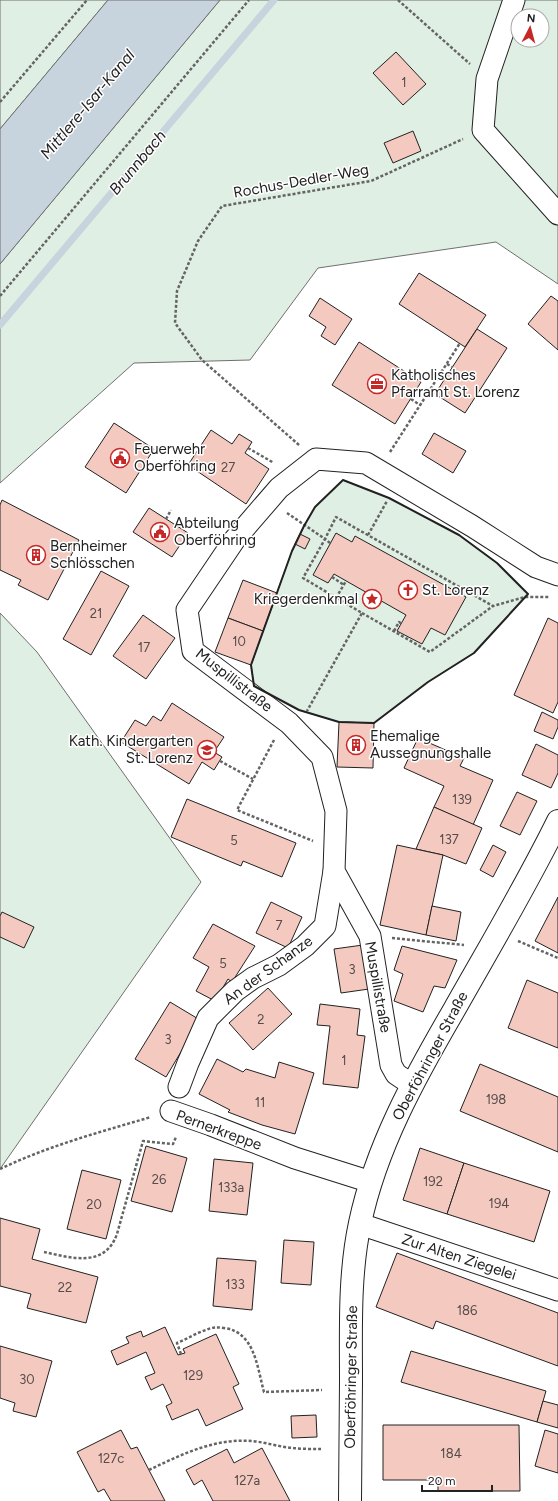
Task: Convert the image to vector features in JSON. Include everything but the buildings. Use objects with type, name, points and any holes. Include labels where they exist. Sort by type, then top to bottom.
[{"type":"main road","name":"Oberföhringer Straße","points":[[350,1501],[350,1335],[353,1275],[360,1224],[371,1182],[393,1123],[412,1084],[537,864],[558,821]]},
{"type":"street","points":[[514,0],[487,79],[483,130],[558,214]]},
{"type":"street","points":[[316,459],[366,463],[472,526],[536,567],[558,575]]},
{"type":"street","name":"Muspillistraße","points":[[316,459],[279,488],[235,539],[187,610],[193,651],[285,720],[322,757],[336,811],[334,871],[370,936],[391,1064],[396,1074],[412,1084]]},
{"type":"street","name":"An der Schanze","points":[[179,1087],[208,1018],[234,991],[253,978],[279,966],[305,946],[325,926],[334,871]]},
{"type":"street","name":"Pernerkreppe","points":[[179,1115],[211,1125],[295,1158],[371,1182]]},
{"type":"street","name":"Zur Alten Ziegelei","points":[[360,1224],[558,1290]]},
{"type":"path","points":[[0,102],[87,0]]},
{"type":"path","points":[[0,296],[249,0]]},
{"type":"path","points":[[398,0],[487,79]]},
{"type":"path","name":"Rochus-Dedler-Weg","points":[[316,459],[202,360],[175,323],[177,291],[198,241],[222,206],[371,181],[483,130]]},
{"type":"path","points":[[378,471],[460,343]]},
{"type":"path","points":[[447,364],[452,367]]},
{"type":"path","points":[[411,399],[420,405]]},
{"type":"path","points":[[248,448],[295,475]]},
{"type":"path","points":[[368,535],[389,498]]},
{"type":"path","points":[[166,519],[171,510]]},
{"type":"path","points":[[493,606],[336,517],[303,578],[430,652],[493,606],[525,597],[551,597]]},
{"type":"path","points":[[304,526],[330,543]]},
{"type":"path","points":[[332,577],[344,585]]},
{"type":"path","points":[[336,598],[346,581]]},
{"type":"path","points":[[307,711],[362,613]]},
{"type":"path","points":[[394,631],[399,622],[402,624]]},
{"type":"path","points":[[285,720],[237,810],[314,842],[335,845]]},
{"type":"path","points":[[220,761],[253,779]]},
{"type":"path","points":[[370,936],[416,942],[493,940],[558,958]]},
{"type":"path","points":[[44,1252],[68,1257],[90,1258],[104,1254],[114,1244],[143,1141],[173,1144],[179,1115]]},
{"type":"path","name":"Pernerkreppe","points":[[0,1169],[16,1161],[84,1137],[179,1115]]},
{"type":"path","points":[[181,1354],[177,1343],[206,1329],[216,1327],[229,1329],[241,1334],[249,1342],[254,1352],[264,1392],[322,1390]]},
{"type":"path","points":[[149,1470],[189,1452],[209,1446],[232,1442],[250,1441],[294,1448],[321,1449]]},
{"type":"green space","points":[[0,0],[108,0],[0,129]]},
{"type":"green space","points":[[220,0],[558,0],[558,284],[496,242],[318,268],[250,360],[134,363],[0,483],[0,264]]},
{"type":"green space","points":[[343,480],[389,498],[459,535],[497,563],[528,594],[474,653],[428,682],[374,723],[339,722],[299,710],[254,686],[251,665],[292,551],[304,526],[315,507]]},
{"type":"green space","points":[[0,613],[37,652],[201,882],[0,1169]]},
{"type":"water","name":"Mittlere-Isar-Kanal","points":[[108,0],[220,0],[0,264],[0,129]]},
{"type":"waterway","name":"Brunnbach","points":[[0,325],[274,0]]},
{"type":"wall","points":[[343,480],[389,498],[459,535],[497,563],[528,594],[474,653],[428,682],[374,723],[339,722],[299,710],[254,686],[251,665],[292,551],[304,526],[315,507],[343,480]]},
{"type":"place","name":"Katholisches Pfarramt St. Lorenz","points":[[377,384]]},
{"type":"place","name":"Feuerwehr Oberföhring","points":[[120,458]]},
{"type":"place","name":"Abteilung Oberföhring","points":[[160,532]]},
{"type":"place","name":"Bernheimer Schlösschen","points":[[36,555]]},
{"type":"place","name":"St. Lorenz","points":[[408,590]]},
{"type":"place","name":"Kriegerdenkmal","points":[[372,599]]},
{"type":"place","name":"Ehemalige Aussegnungshalle","points":[[356,745]]},
{"type":"place","name":"Kath. Kindergarten St. Lorenz","points":[[207,750]]}]
